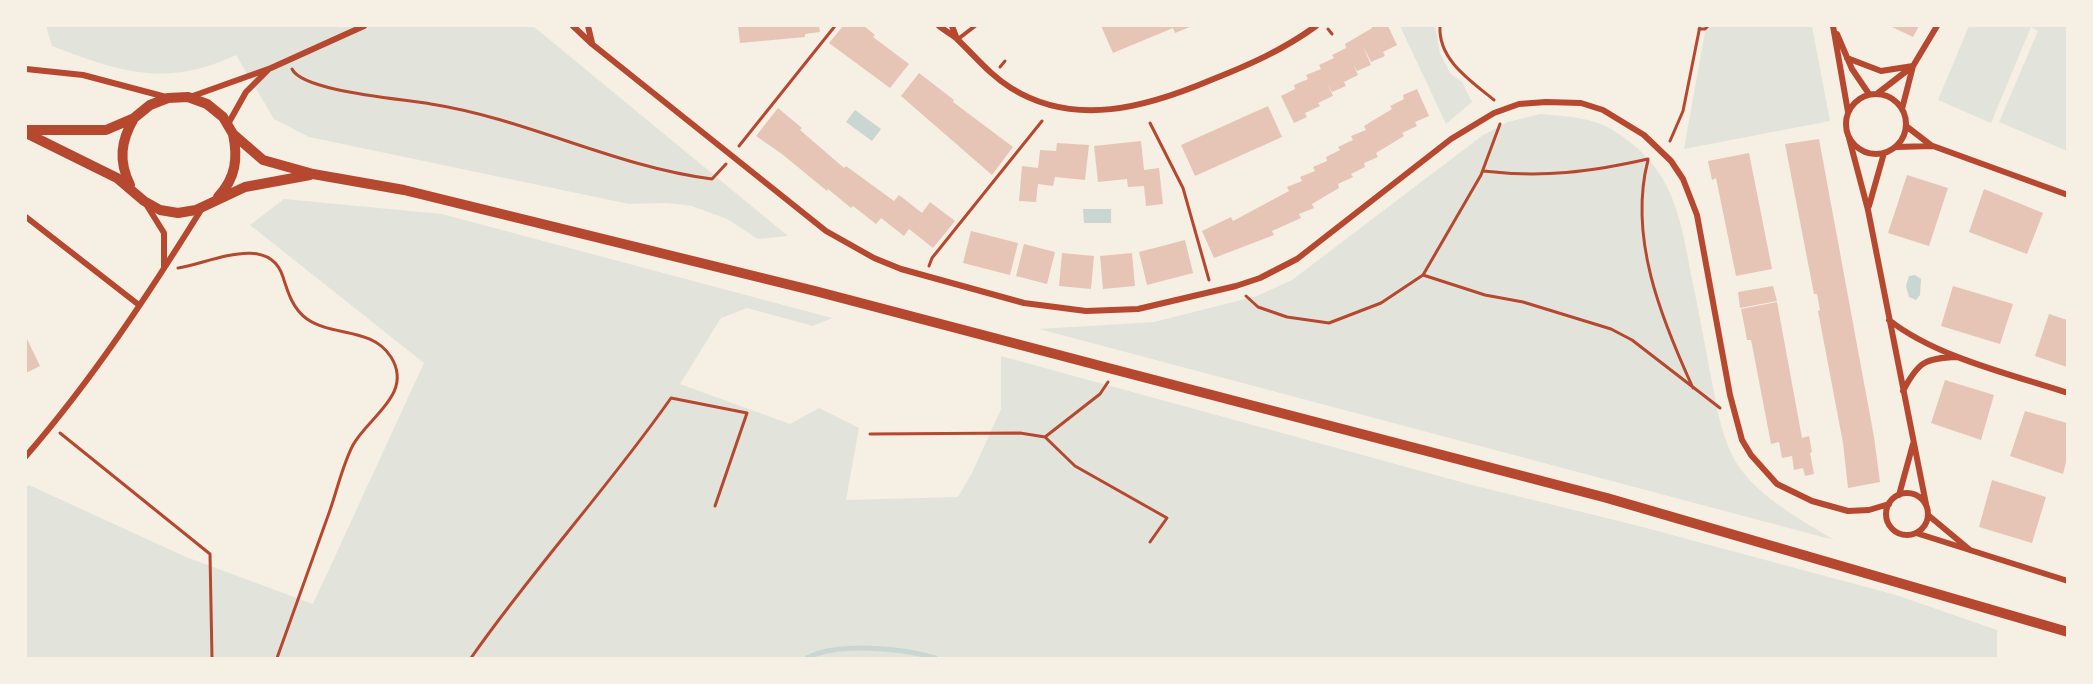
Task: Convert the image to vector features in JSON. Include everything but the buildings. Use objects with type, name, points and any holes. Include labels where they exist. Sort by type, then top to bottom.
[{"type":"street","points":[[188,98],[270,68],[364,26]]},
{"type":"street","points":[[573,26],[592,44],[826,231],[847,245],[874,258],[926,276],[1024,303],[1086,311],[1138,309],[1260,278],[1296,259],[1472,124],[1507,108],[1546,102],[1569,102],[1603,110],[1626,122],[1660,148],[1683,179],[1690,196],[1711,279],[1730,395],[1742,440],[1751,455],[1777,484],[1812,501],[1848,511],[1869,510],[1889,504],[1899,495],[1913,443]]},
{"type":"street","points":[[588,26],[592,44]]},
{"type":"street","points":[[939,26],[1012,89],[1060,107],[1100,111],[1144,105],[1191,89],[1274,54],[1316,26]]},
{"type":"street","points":[[952,26],[957,40]]},
{"type":"street","points":[[1833,26],[1846,58],[1869,94]]},
{"type":"street","points":[[1833,26],[1848,112]]},
{"type":"street","points":[[1902,110],[1913,66],[1936,26]]},
{"type":"street","points":[[1846,58],[1881,71],[1913,66]]},
{"type":"street","points":[[1877,93],[1913,66]]},
{"type":"street","points":[[230,129],[246,92],[270,68]]},
{"type":"street","points":[[26,69],[83,75],[168,98],[188,98],[207,104],[223,117],[230,129],[237,153],[234,173],[225,189],[208,204],[139,305],[51,426],[26,456]]},
{"type":"street","points":[[1896,147],[1903,137],[1906,126],[1902,110],[1895,100],[1877,93],[1856,100],[1848,112],[1845,125],[1868,210],[1928,515],[1925,526],[1916,533]]},
{"type":"street","points":[[26,131],[93,131],[114,127],[134,118],[150,105],[168,98]]},
{"type":"street","points":[[131,188],[123,171],[121,153],[124,135],[134,118]]},
{"type":"street","points":[[1906,126],[1933,146],[2067,195]]},
{"type":"street","points":[[230,129],[263,160],[313,174],[427,196],[815,291],[1607,498],[2067,632]]},
{"type":"street","points":[[26,131],[117,178],[131,188],[144,201],[164,233],[166,246],[164,269]]},
{"type":"street","points":[[1849,138],[1864,151],[1884,153],[1896,147],[1933,146]]},
{"type":"street","points":[[1868,210],[1884,153]]},
{"type":"street","points":[[144,201],[160,210],[178,213],[267,181],[313,174]]},
{"type":"street","points":[[26,217],[139,305]]},
{"type":"street","points":[[1888,320],[1900,330],[1959,357],[2067,393]]},
{"type":"street","points":[[1902,391],[1914,370],[1931,358],[1959,357]]},
{"type":"street","points":[[1899,495],[1911,494],[1926,504]]},
{"type":"street","points":[[1889,504],[1887,517],[1892,529],[1903,535],[1916,533],[2067,581]]},
{"type":"street","points":[[1928,515],[1972,552]]},
{"type":"lane","points":[[957,40],[975,26]]},
{"type":"path","points":[[741,143],[835,26]]},
{"type":"path","points":[[1440,26],[1446,52],[1456,68],[1494,100]]},
{"type":"path","points":[[1670,141],[1683,111],[1699,27],[1705,29],[1708,26]]},
{"type":"path","points":[[1328,29],[1332,34]]},
{"type":"path","points":[[288,60],[295,74],[320,87],[434,104],[519,126],[669,174],[712,179],[722,169]]},
{"type":"path","points":[[932,258],[1042,121]]},
{"type":"path","points":[[1246,296],[1258,307],[1287,317],[1329,323],[1381,303],[1423,275],[1483,171],[1500,122]]},
{"type":"path","points":[[1150,123],[1183,188],[1208,278]]},
{"type":"path","points":[[1483,171],[1523,176],[1553,175],[1587,172],[1648,160],[1653,157]]},
{"type":"path","points":[[1648,160],[1641,187],[1644,242],[1660,314],[1694,390]]},
{"type":"path","points":[[164,269],[196,265],[241,252],[256,253],[271,260],[281,271],[288,294],[299,313],[315,325],[374,340],[390,355],[398,371],[396,388],[384,409],[354,444],[277,658]]},
{"type":"path","points":[[1423,275],[1485,295],[1523,302],[1611,329],[1632,340],[1720,408]]},
{"type":"path","points":[[1045,437],[1100,394],[1116,370]]},
{"type":"path","points":[[471,658],[499,618],[569,534],[671,398],[747,413],[716,506]]},
{"type":"path","points":[[51,426],[210,554],[212,658]]},
{"type":"path","points":[[870,434],[1020,433],[1045,437],[1075,466],[1167,518],[1150,542]]},
{"type":"shaded area","points":[[46,26],[533,26],[788,236],[758,239],[727,219],[692,206],[667,203],[629,204],[309,137],[274,119],[236,55],[187,71],[165,74],[143,73],[100,63],[52,46]]},
{"type":"shaded area","points":[[1400,26],[1435,26],[1440,53],[1450,73],[1462,82],[1472,102],[1446,124]]},
{"type":"shaded area","points":[[1706,26],[1812,26],[1830,121],[1684,149]]},
{"type":"shaded area","points":[[1969,26],[2067,26],[2067,151],[1999,122],[2038,31],[2031,27],[1991,123],[1938,100]]},
{"type":"shaded area","points":[[855,110],[881,129],[872,141],[846,122]]},
{"type":"shaded area","points":[[1540,114],[1586,120],[1611,129],[1632,143],[1661,176],[1670,194],[1683,233],[1718,412],[1724,436],[1734,458],[1759,490],[1834,540],[1039,329],[1154,322],[1257,296],[1292,280],[1483,135],[1508,122]]},
{"type":"shaded area","points":[[284,199],[442,214],[832,318],[813,326],[747,308],[721,318],[680,384],[790,424],[819,408],[859,428],[846,500],[958,497],[972,473],[1001,409],[1001,356],[1472,485],[1635,525],[1896,595],[1997,630],[1997,658],[26,658],[26,487],[29,485],[186,557],[313,604],[424,363],[250,225]]},
{"type":"shaded area","points":[[1083,209],[1111,209],[1111,223],[1084,223]]},
{"type":"shaded area","points":[[1915,275],[1921,279],[1920,295],[1916,300],[1909,297],[1906,286],[1909,276]]},
{"type":"waterway","points":[[807,658],[820,653],[852,648],[888,649],[935,658]]}]
